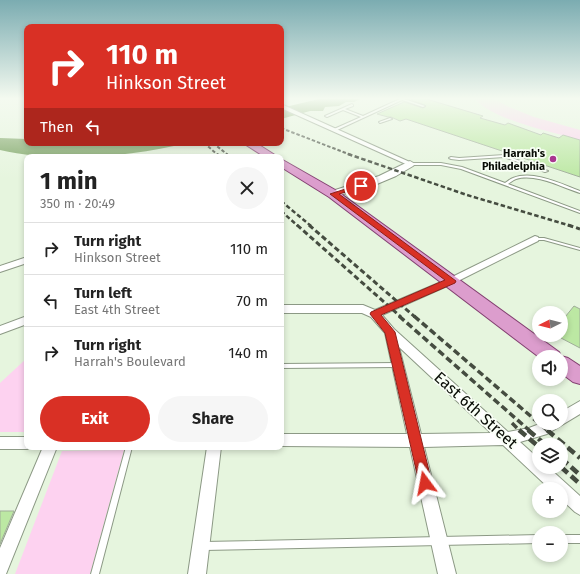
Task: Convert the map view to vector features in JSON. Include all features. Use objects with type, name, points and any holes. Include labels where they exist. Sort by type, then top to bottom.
[{"type":"main road","points":[[253,146],[268,154]]},
{"type":"main road","points":[[284,164],[334,194],[543,350]]},
{"type":"main road","points":[[568,368],[580,376]]},
{"type":"street","points":[[323,125],[410,164],[402,170],[372,182],[334,194]]},
{"type":"street","points":[[284,309],[363,309],[375,314],[451,281],[535,239]]},
{"type":"street","points":[[0,269],[24,261]]},
{"type":"street","name":"East 6th Street","points":[[375,314],[390,332],[554,482]]},
{"type":"street","points":[[0,330],[24,321]]},
{"type":"street","points":[[390,332],[447,574]]},
{"type":"street","points":[[568,415],[580,407]]},
{"type":"street","points":[[284,440],[507,438],[544,430]]},
{"type":"street","points":[[0,443],[24,443]]},
{"type":"street","points":[[0,568],[49,450]]},
{"type":"street","points":[[197,574],[214,450]]},
{"type":"street","name":"East 6th Street","points":[[568,496],[580,507]]},
{"type":"lane","points":[[335,130],[347,125]]},
{"type":"lane","points":[[451,158],[460,159],[504,156],[546,170]]},
{"type":"lane","points":[[410,164],[452,166],[481,174],[580,212]]},
{"type":"lane","points":[[506,184],[514,177],[529,176],[580,192]]},
{"type":"lane","points":[[535,239],[544,239],[580,249]]},
{"type":"lane","points":[[284,366],[398,365]]},
{"type":"lane","points":[[95,574],[128,450]]},
{"type":"lane","points":[[201,546],[532,539]]},
{"type":"lane","points":[[568,539],[580,539]]},
{"type":"shaded area","points":[[526,125],[562,125],[580,130],[580,140]]},
{"type":"shaded area","points":[[0,138],[24,139],[24,146],[174,146],[126,154],[24,154],[0,150]]},
{"type":"shaded area","points":[[24,361],[24,432],[0,432],[0,383]]},
{"type":"shaded area","points":[[124,450],[90,574],[15,574],[62,451]]},
{"type":"building","name":"Harrah's Philadelphia","points":[[423,125],[513,125],[541,135],[543,133],[559,138],[563,135],[580,140],[580,177]]},
{"type":"building","points":[[574,306],[580,309],[580,348],[568,342],[568,313]]},
{"type":"building","points":[[0,511],[14,511],[0,544]]},
{"type":"railway","points":[[284,129],[351,155]]},
{"type":"railway","points":[[208,146],[217,154]]},
{"type":"railway","points":[[217,146],[227,154]]},
{"type":"railway","points":[[348,154],[467,195],[571,226]]},
{"type":"railway","points":[[284,204],[311,226]]},
{"type":"railway","points":[[284,214],[298,226]]},
{"type":"railway","points":[[297,225],[401,317]]},
{"type":"railway","points":[[309,225],[415,317]]},
{"type":"railway","points":[[571,226],[580,229]]},
{"type":"railway","points":[[399,316],[530,431]]},
{"type":"railway","points":[[414,316],[548,431]]},
{"type":"railway","points":[[512,423],[519,430]]},
{"type":"railway","points":[[519,430],[532,441]]},
{"type":"railway","points":[[528,430],[538,438]]},
{"type":"railway","points":[[547,430],[580,458]]},
{"type":"railway","points":[[568,464],[580,475]]},
{"type":"railway","points":[[568,473],[580,484]]},
{"type":"place","name":"Harrah's Philadelphia","points":[[553,159]]},
{"type":"route","points":[[361,186],[334,194],[451,281],[375,314],[390,332],[425,483]]}]
